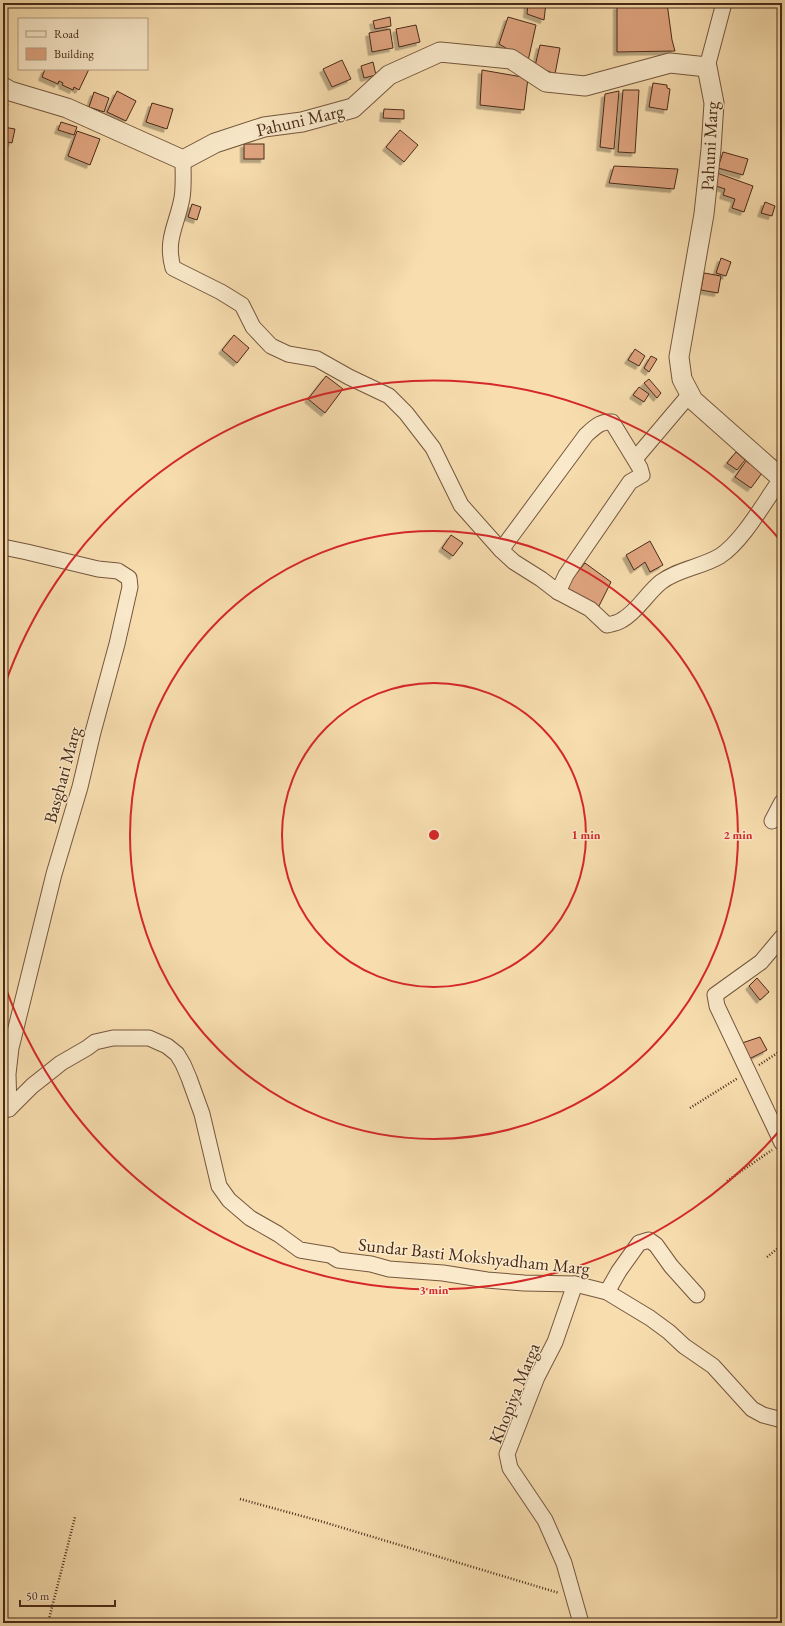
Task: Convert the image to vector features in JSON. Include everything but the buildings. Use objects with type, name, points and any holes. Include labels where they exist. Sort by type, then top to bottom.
[{"type":"street","points":[[707,67],[724,3]]},
{"type":"street","name":"Pahuni Marg","points":[[183,160],[215,143],[264,127],[302,122],[353,108],[389,75],[440,52],[511,59],[546,82],[585,86],[670,63],[707,67],[714,103],[712,148],[704,214],[679,357],[682,379],[693,400],[782,479]]},
{"type":"street","points":[[3,87],[10,91],[67,108],[183,160],[182,197],[171,235],[170,257],[173,268],[221,292],[242,305],[253,327],[272,346],[288,354],[317,359],[349,377],[389,396],[406,413],[433,448],[461,505],[501,550],[514,562],[558,592],[590,609],[607,625],[621,621],[629,615],[661,582],[673,575],[710,561],[721,555],[732,546],[782,479]]},
{"type":"street","points":[[635,459],[690,394]]},
{"type":"street","points":[[501,550],[586,435],[597,424],[604,421],[612,422],[635,459],[642,475],[630,482],[566,575],[558,592]]},
{"type":"street","name":"Basghari Marg","points":[[3,548],[28,552],[98,569],[118,571],[129,578],[130,587],[117,644],[80,786],[54,874],[11,1048],[6,1109]]},
{"type":"street","points":[[772,821],[782,802]]},
{"type":"street","points":[[779,1145],[717,1006],[715,995],[761,962],[782,937]]},
{"type":"street","name":"Sundar Basti Mokshyadham Marg","points":[[6,1109],[61,1063],[88,1048],[95,1042],[113,1038],[149,1038],[167,1046],[177,1054],[183,1064],[202,1114],[219,1186],[229,1200],[250,1218],[278,1234],[300,1250],[330,1256],[338,1260],[371,1264],[389,1269],[443,1273],[487,1280],[524,1283],[575,1284],[607,1292],[650,1318],[669,1332],[684,1346],[713,1366],[752,1409],[763,1415],[782,1420]]},
{"type":"street","points":[[607,1292],[619,1271],[639,1243],[649,1240],[656,1245],[671,1266],[698,1295]]},
{"type":"street","name":"Khopiya Marga","points":[[575,1284],[555,1342],[537,1377],[507,1454],[510,1468],[545,1520],[564,1563],[582,1623]]},
{"type":"path","points":[[727,1181],[779,1145]]},
{"type":"path","points":[[767,1257],[782,1244]]},
{"type":"path","points":[[240,1499],[320,1521],[575,1598]]},
{"type":"path","points":[[48,1623],[75,1517]]}]
